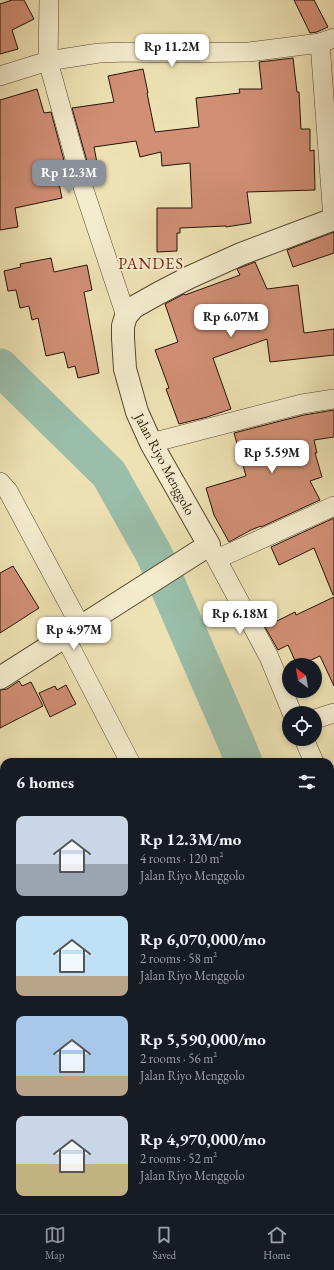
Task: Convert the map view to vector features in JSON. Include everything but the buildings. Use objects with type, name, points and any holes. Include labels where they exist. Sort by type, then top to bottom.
[{"type":"street","points":[[0,76],[48,61],[99,53],[249,52],[327,40],[334,219],[241,254],[190,277],[134,307],[126,316],[82,184],[48,61],[49,0]]},
{"type":"street","name":"Jalan Riyo Menggolo","points":[[126,316],[123,334],[125,369],[136,412],[151,443],[173,479],[209,552]]},
{"type":"street","points":[[151,443],[302,404],[334,399]]},
{"type":"street","points":[[2,490],[73,632],[128,758]]},
{"type":"street","points":[[0,678],[130,595],[209,552],[334,506]]},
{"type":"street","points":[[209,552],[269,657],[289,706]]},
{"type":"street","points":[[322,717],[334,713]]},
{"type":"street","points":[[307,746],[312,758]]},
{"type":"waterway","points":[[0,367],[109,474],[154,554],[242,758]]},
{"type":"district","name":"PANDES","points":[[151,263]]}]
